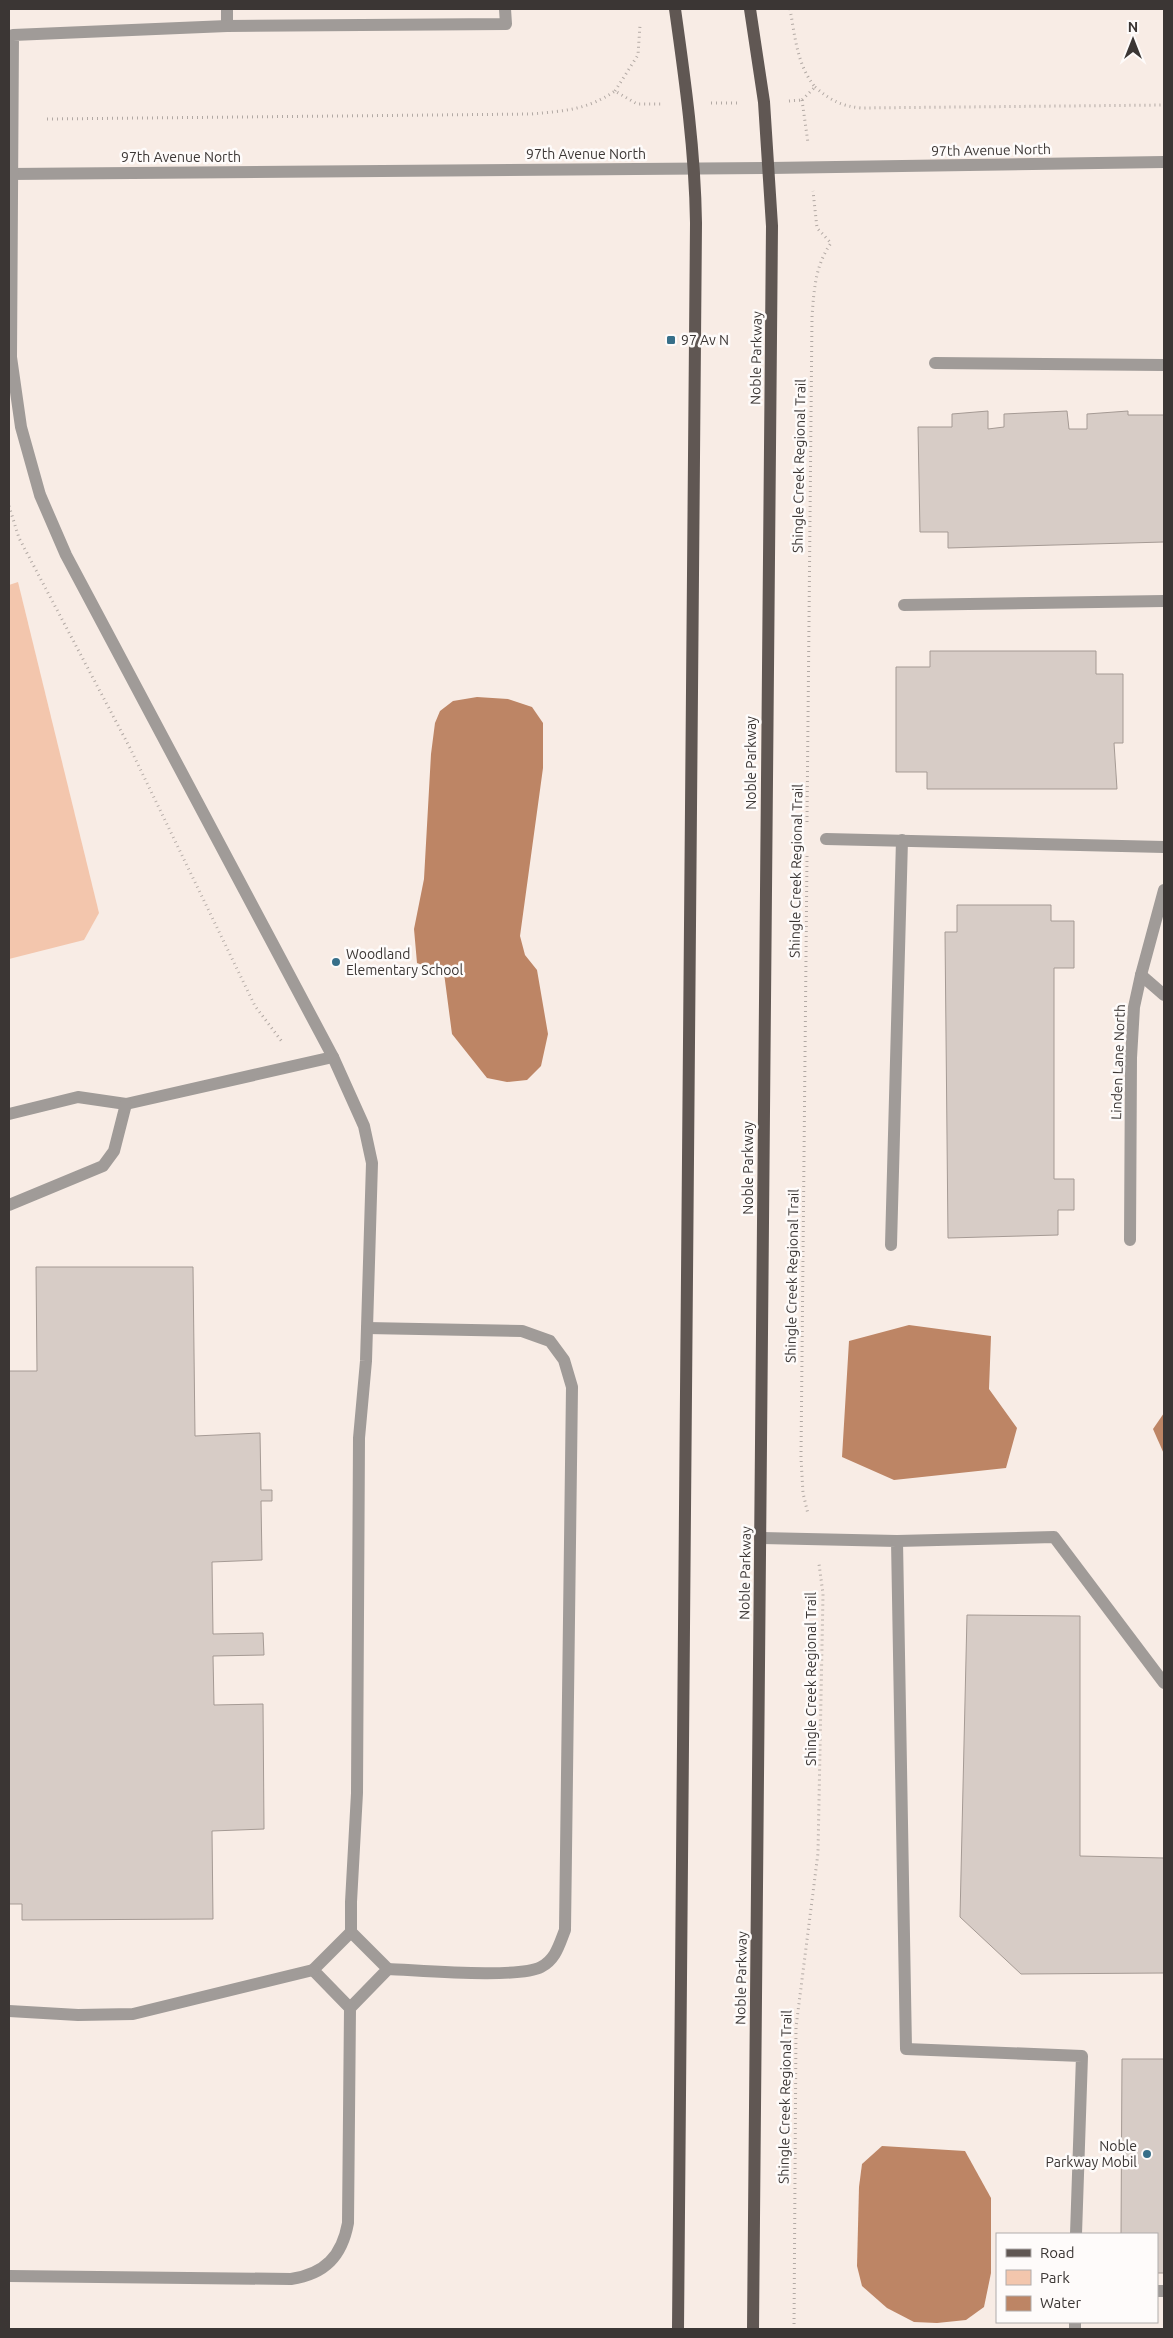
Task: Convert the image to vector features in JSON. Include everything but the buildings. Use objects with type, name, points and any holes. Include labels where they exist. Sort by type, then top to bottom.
[{"type":"main road","points":[[675,9],[689,104],[695,168],[695,454],[678,2329]]},
{"type":"main road","name":"Noble Parkway","points":[[750,9],[764,102],[770,168],[772,226],[753,2329]]},
{"type":"street","points":[[227,9],[227,26]]},
{"type":"street","points":[[366,1328],[522,1331],[550,1341],[564,1360],[572,1386],[565,1930],[556,1956],[540,1968],[514,1973],[388,1969],[351,1932],[357,1793],[359,1438],[366,1361],[366,1328],[372,1164],[364,1126],[332,1057],[66,555],[40,495],[21,427],[11,357],[11,35],[227,26],[506,24],[505,9]]},
{"type":"street","name":"97th Avenue North","points":[[11,174],[770,168],[1164,162]]},
{"type":"street","points":[[935,363],[1164,365]]},
{"type":"street","points":[[904,605],[1164,601]]},
{"type":"street","points":[[826,839],[1164,847]]},
{"type":"street","points":[[891,1245],[902,840]]},
{"type":"street","name":"Linden Lane North","points":[[1130,1240],[1131,1058],[1134,1007],[1140,975],[1164,890]]},
{"type":"street","points":[[1140,975],[1164,995]]},
{"type":"street","points":[[9,1114],[78,1097],[126,1104],[332,1057]]},
{"type":"street","points":[[9,1205],[103,1166],[114,1151],[126,1104]]},
{"type":"street","points":[[760,1538],[897,1541],[1054,1537],[1164,1683]]},
{"type":"street","points":[[897,1541],[906,2049],[1082,2056],[1076,2233]]},
{"type":"street","points":[[9,2011],[88,2016],[133,2014],[313,1970],[351,1932]]},
{"type":"street","points":[[9,2276],[291,2279],[304,2277],[328,2264],[338,2253],[345,2239],[348,2223],[350,2008],[388,1969]]},
{"type":"street","points":[[313,1970],[350,2008]]},
{"type":"path","points":[[790,9],[800,63],[807,78],[815,87],[836,103],[846,107],[1164,105]]},
{"type":"path","points":[[46,119],[531,114],[580,108],[598,102],[615,91],[638,55],[640,25]]},
{"type":"path","points":[[615,91],[637,104],[689,104],[802,100],[815,87]]},
{"type":"path","name":"Shingle Creek Regional Trail","points":[[807,826],[812,318],[816,275],[823,255],[831,243],[817,228]]},
{"type":"path","points":[[9,506],[19,538],[130,748],[255,1006],[300,1064]]},
{"type":"path","name":"Shingle Creek Regional Trail","points":[[794,2329],[796,2027],[818,1853],[821,1802],[824,1594],[803,1493],[801,1458],[807,855]]},
{"type":"green space","points":[[18,582],[99,913],[84,940],[9,959],[9,585]]},
{"type":"water","points":[[477,697],[508,699],[532,707],[543,723],[543,768],[520,936],[525,955],[537,970],[548,1034],[541,1066],[527,1080],[507,1082],[487,1078],[452,1034],[444,973],[417,963],[414,929],[424,879],[431,754],[435,723],[440,711],[453,701]]},
{"type":"water","points":[[909,1325],[991,1336],[989,1389],[1017,1428],[1006,1468],[894,1480],[842,1457],[849,1341]]},
{"type":"water","points":[[1164,1413],[1164,1454],[1153,1429]]},
{"type":"water","points":[[882,2146],[965,2151],[991,2198],[991,2273],[984,2307],[966,2320],[937,2323],[914,2322],[887,2308],[862,2286],[857,2266],[859,2187],[862,2164]]},
{"type":"place","name":"97 Av N","points":[[671,340]]},
{"type":"place","name":"Woodland Elementary School","points":[[336,962]]},
{"type":"place","name":"Noble Parkway Mobil","points":[[1147,2154]]}]
